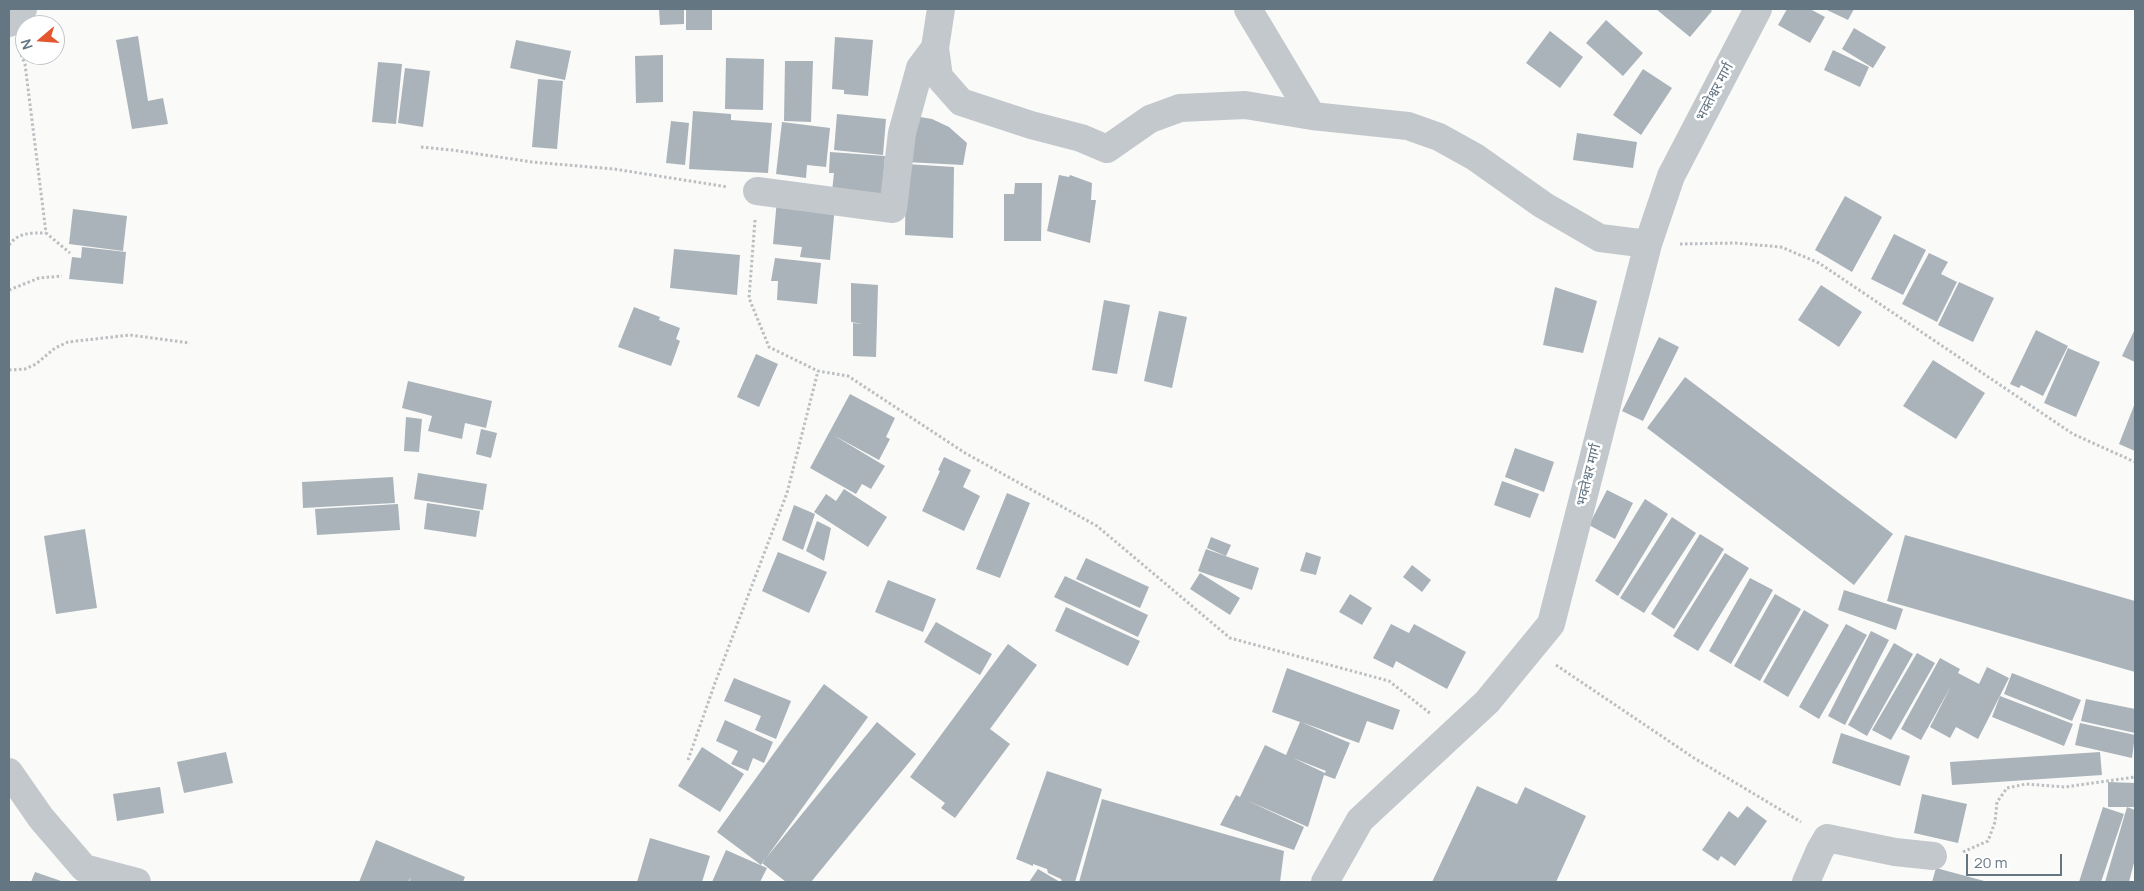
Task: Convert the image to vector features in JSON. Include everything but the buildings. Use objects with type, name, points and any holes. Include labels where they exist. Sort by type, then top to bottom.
[{"type":"street","points":[[13,35],[23,9]]},
{"type":"street","points":[[941,9],[936,48],[938,77],[961,102],[1030,125],[1081,138],[1107,149],[1150,119],[1180,108],[1244,105],[1312,116],[1408,126],[1439,137],[1475,157],[1543,205],[1600,238],[1648,244]]},
{"type":"street","points":[[1248,9],[1312,116]]},
{"type":"street","name":"भक्तेश्वर मार्ग","points":[[1326,882],[1360,820],[1487,702],[1551,624],[1648,244],[1671,176],[1758,9]]},
{"type":"street","points":[[757,191],[893,209],[902,133],[920,68],[936,48]]},
{"type":"street","points":[[9,772],[41,818],[84,868],[138,882]]},
{"type":"street","points":[[1806,882],[1827,838],[1895,852],[1933,856]]},
{"type":"path","points":[[13,35],[26,64],[46,233]]},
{"type":"path","points":[[421,148],[452,150],[532,162],[614,169],[757,191],[749,298],[769,347],[818,371],[848,376],[965,453],[1097,526],[1230,638],[1389,682],[1423,709],[1457,730]]},
{"type":"path","points":[[9,246],[22,233],[46,233],[70,253]]},
{"type":"path","points":[[1648,244],[1735,243],[1781,247],[1819,264],[2073,434],[2135,462]]},
{"type":"path","points":[[9,290],[39,278],[62,276]]},
{"type":"path","points":[[9,370],[25,369],[36,364],[55,348],[68,342],[130,335],[190,344]]},
{"type":"path","points":[[688,760],[787,493],[818,371]]},
{"type":"path","points":[[1531,648],[1694,758],[1827,838]]},
{"type":"path","points":[[1933,856],[1958,855],[1988,841],[1995,822],[1997,802],[2007,788],[2026,784],[2065,787],[2135,777]]}]
